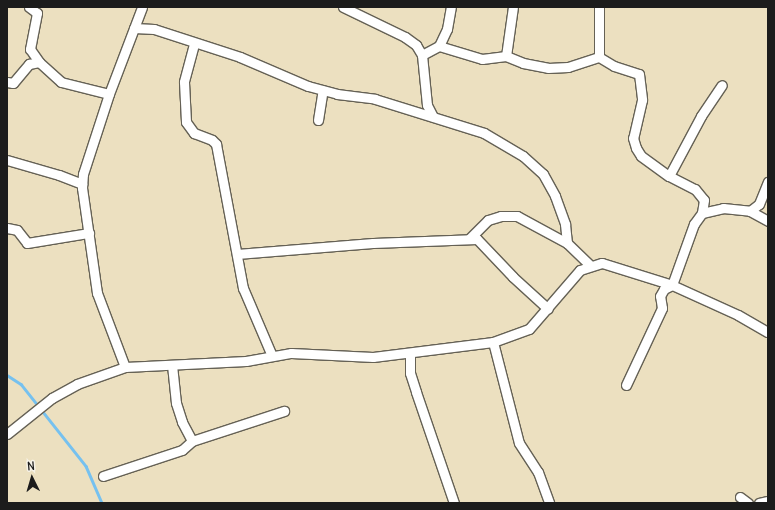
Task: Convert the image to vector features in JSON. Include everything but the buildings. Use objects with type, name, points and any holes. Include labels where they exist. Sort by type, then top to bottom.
[{"type":"street","points":[[29,7],[37,13],[30,49],[39,62],[62,82],[109,94]]},
{"type":"street","points":[[125,367],[97,293],[82,184],[83,174],[109,94],[142,7]]},
{"type":"street","points":[[343,7],[406,37],[416,45],[422,55],[427,105],[433,118]]},
{"type":"street","points":[[422,55],[438,46],[447,29],[451,7]]},
{"type":"street","points":[[506,56],[513,7]]},
{"type":"street","points":[[600,7],[600,57]]},
{"type":"street","points":[[134,28],[154,29],[206,48],[240,57],[273,73],[323,90],[375,99],[484,133],[522,156],[543,174],[555,196],[565,224],[567,243]]},
{"type":"street","points":[[194,44],[192,57],[184,82],[186,122],[194,133],[212,140],[216,144],[243,288],[272,356]]},
{"type":"street","points":[[438,46],[482,59],[506,56],[523,63],[548,68],[568,67],[600,57]]},
{"type":"street","points":[[192,57],[206,48]]},
{"type":"street","points":[[600,57],[614,66],[639,74],[642,100],[633,138],[636,148],[641,156],[669,176],[695,189],[704,200],[702,214],[694,224],[672,285],[664,289],[660,296],[662,308],[626,385]]},
{"type":"street","points":[[7,82],[12,83],[29,64],[39,62]]},
{"type":"street","points":[[669,176],[701,116],[722,85]]},
{"type":"street","points":[[318,120],[323,90]]},
{"type":"street","points":[[7,160],[82,184]]},
{"type":"street","points":[[750,211],[759,204],[768,182]]},
{"type":"street","points":[[702,214],[723,208],[750,211],[768,221]]},
{"type":"street","points":[[469,239],[488,220],[500,216],[517,216],[567,243],[590,265]]},
{"type":"street","points":[[7,228],[17,230],[27,243],[89,233]]},
{"type":"street","points":[[237,254],[373,243],[469,239],[481,241],[513,277],[548,309]]},
{"type":"street","points":[[7,434],[52,398],[77,384],[125,367],[246,361],[272,356],[312,353],[373,357],[410,354],[493,342],[529,329],[548,309],[580,270],[590,265],[602,263],[621,267],[672,285],[738,315],[768,332]]},
{"type":"street","points":[[493,342],[519,443],[538,472],[549,503]]},
{"type":"street","points":[[410,354],[410,373],[454,503]]},
{"type":"street","points":[[172,365],[176,403],[182,422],[192,441]]},
{"type":"street","points":[[103,476],[182,450],[192,441],[284,411]]},
{"type":"street","points":[[740,497],[748,503]]},
{"type":"street","points":[[758,503],[768,501]]},
{"type":"waterway","points":[[7,375],[21,384],[86,466],[102,503]]}]
